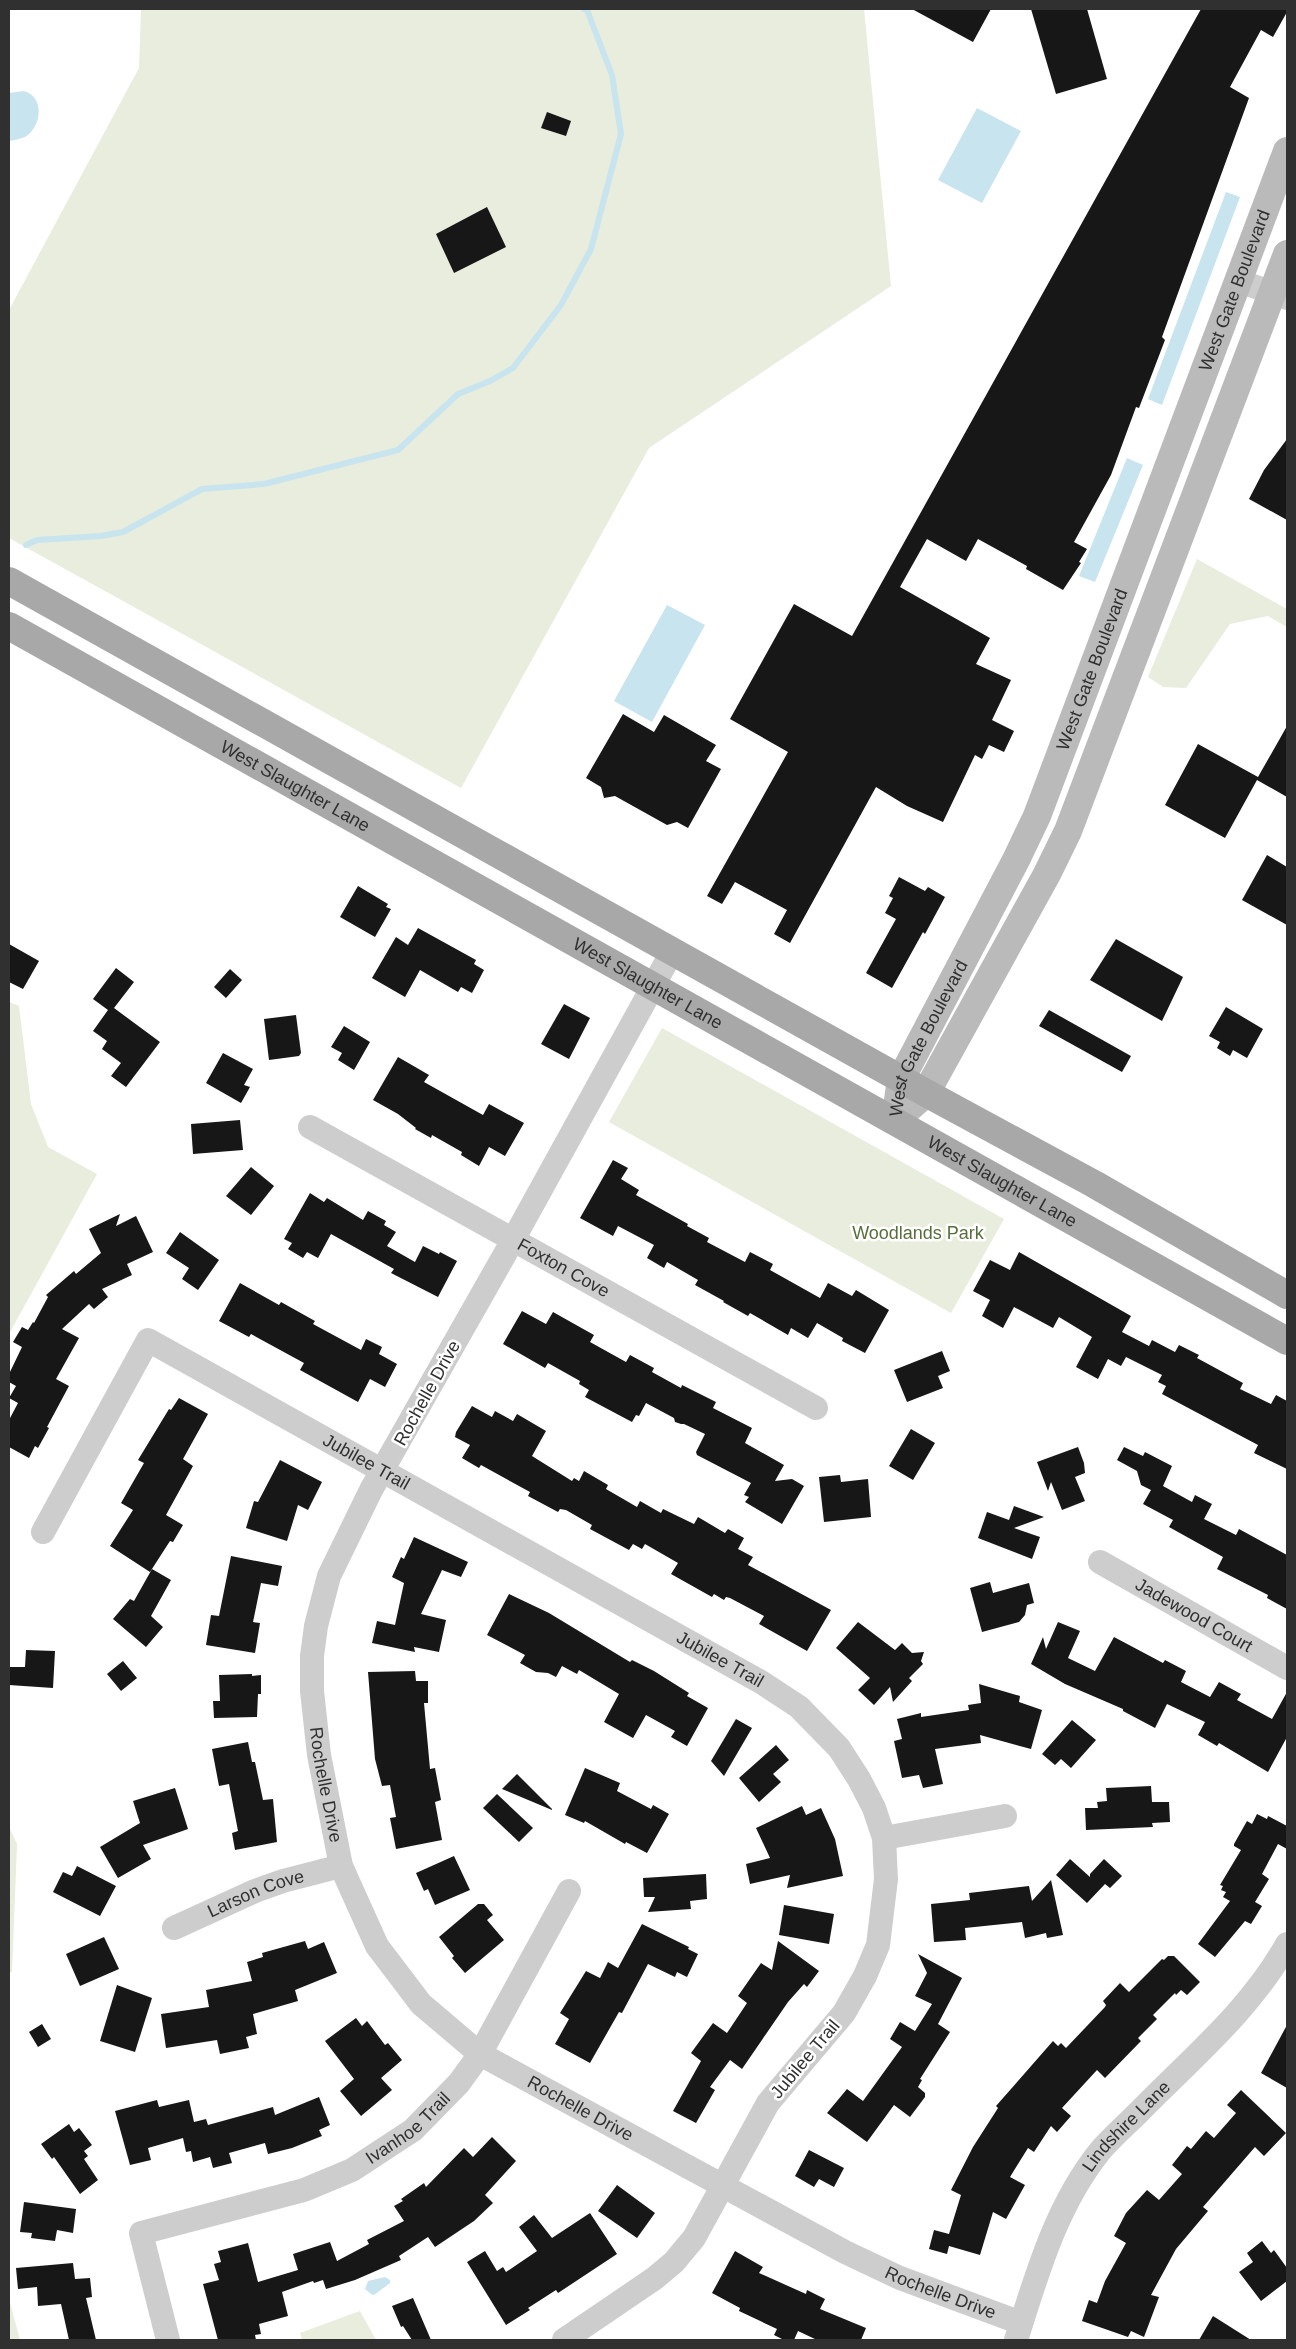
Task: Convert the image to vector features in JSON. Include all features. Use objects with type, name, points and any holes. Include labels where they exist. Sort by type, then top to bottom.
[{"type":"main road","name":"West Gate Boulevard","points":[[895,1121],[901,1079],[1016,860],[1040,809],[1287,151]]},
{"type":"main road","name":"West Gate Boulevard","points":[[895,1121],[926,1093],[1047,874],[1083,795],[1123,688],[1280,295],[1287,254]]},
{"type":"main road","points":[[9,581],[673,950],[926,1093],[1094,1184],[1287,1295]]},
{"type":"main road","name":"West Slaughter Lane","points":[[9,626],[1287,1341]]},
{"type":"main road","points":[[94,674],[113,639]]},
{"type":"main road","points":[[1091,677],[1123,688]]},
{"type":"street","points":[[1238,281],[1280,295]]},
{"type":"street","name":"Rochelle Drive","points":[[673,950],[513,1240],[382,1471],[329,1576],[316,1626],[312,1656],[312,1691],[319,1754],[341,1866],[377,1946],[399,1977],[421,2004],[480,2054],[846,2252],[1019,2332]]},
{"type":"street","name":"Foxton Cove","points":[[310,1127],[816,1408]]},
{"type":"street","name":"Jubilee Trail","points":[[43,1532],[148,1340],[762,1682],[799,1707],[839,1748],[874,1808],[884,1838],[886,1878],[883,1910],[878,1945],[865,1976],[844,2013],[768,2102],[694,2238],[674,2262],[655,2278],[564,2340]]},
{"type":"street","name":"Jadewood Court","points":[[1100,1562],[1287,1668]]},
{"type":"street","points":[[884,1838],[1005,1816]]},
{"type":"street","name":"Larson Cove","points":[[174,1928],[255,1891],[283,1881],[341,1866]]},
{"type":"street","name":"Ivanhoe Trail","points":[[168,2340],[141,2233],[304,2190],[352,2170],[413,2130],[459,2083],[480,2054],[569,1891]]},
{"type":"street","name":"Lindshire Lane","points":[[1019,2332],[1052,2233],[1080,2178],[1101,2150],[1280,1972],[1287,1944]]},
{"type":"green space","points":[[141,9],[864,9],[891,286],[649,448],[461,788],[9,538],[9,310],[139,68]]},
{"type":"green space","points":[[1197,559],[1287,609],[1287,627],[1268,616],[1230,624],[1186,688],[1163,687],[1148,677]]},
{"type":"green space","points":[[9,1002],[19,1006],[31,1104],[48,1147],[97,1174],[9,1334]]},
{"type":"green space","name":"Woodlands Park","points":[[662,1028],[1004,1219],[951,1313],[609,1122]]},
{"type":"green space","points":[[9,1827],[17,1844],[12,1972],[9,1973]]},
{"type":"green space","points":[[9,2299],[20,2340],[9,2340]]},
{"type":"green space","points":[[360,2311],[376,2340],[302,2340],[300,2333]]},
{"type":"water","points":[[24,91],[31,94],[35,99],[39,112],[38,120],[31,132],[25,137],[9,141],[9,93]]},
{"type":"water","points":[[977,108],[1021,131],[982,203],[938,180]]},
{"type":"water","points":[[1226,192],[1240,197],[1162,405],[1148,399]]},
{"type":"water","points":[[1127,458],[1143,465],[1095,582],[1079,576]]},
{"type":"water","points":[[667,605],[705,625],[652,722],[614,701]]},
{"type":"water","points":[[385,2277],[390,2280],[390,2283],[374,2295],[365,2289],[368,2281]]},
{"type":"building","points":[[912,9],[991,9],[973,42]]},
{"type":"building","points":[[1031,9],[1087,9],[1107,79],[1056,94]]},
{"type":"building","points":[[1201,9],[1287,9],[1287,12],[1273,37],[1261,30],[1230,87],[1249,98],[1162,337],[1165,340],[1139,408],[1136,407],[1111,475],[1074,542],[1087,549],[1079,562],[1081,563],[1063,590],[1026,569],[1027,566],[978,539],[966,561],[927,539],[900,587],[990,638],[976,664],[1011,680],[992,720],[1014,731],[1004,752],[989,745],[982,759],[975,755],[943,822],[907,806],[876,787],[790,943],[774,934],[787,910],[735,882],[722,904],[707,896],[788,752],[730,719],[794,604],[852,636]]},
{"type":"building","points":[[547,112],[571,121],[566,136],[541,128]]},
{"type":"building","points":[[487,207],[506,247],[454,273],[436,234]]},
{"type":"building","points":[[1287,439],[1287,520],[1249,499],[1264,470]]},
{"type":"building","points":[[623,714],[654,732],[664,715],[716,745],[706,761],[721,769],[688,828],[677,822],[667,825],[615,796],[604,798],[601,787],[586,778]]},
{"type":"building","points":[[1287,726],[1287,797],[1257,780],[1225,838],[1165,805],[1198,744],[1258,777]]},
{"type":"building","points":[[1267,855],[1287,867],[1287,925],[1242,900]]},
{"type":"building","points":[[899,877],[925,891],[928,887],[945,897],[892,988],[866,973],[896,919],[885,913],[893,898],[889,896]]},
{"type":"building","points":[[358,886],[388,904],[386,907],[391,909],[375,937],[340,917]]},
{"type":"building","points":[[418,928],[476,960],[474,964],[484,970],[472,993],[461,987],[458,992],[420,970],[405,997],[372,978],[396,937],[408,945]]},
{"type":"building","points":[[1116,939],[1183,977],[1162,1021],[1090,980]]},
{"type":"building","points":[[9,944],[39,961],[23,989],[9,982]]},
{"type":"building","points":[[116,968],[134,982],[114,1008],[160,1042],[126,1087],[111,1076],[121,1063],[102,1049],[107,1041],[93,1031],[108,1010],[93,999]]},
{"type":"building","points":[[230,969],[242,980],[226,998],[214,987]]},
{"type":"building","points":[[564,1004],[590,1018],[569,1059],[541,1044]]},
{"type":"building","points":[[1226,1007],[1263,1029],[1247,1058],[1233,1050],[1230,1056],[1217,1048],[1220,1042],[1209,1036]]},
{"type":"building","points":[[1049,1010],[1131,1056],[1122,1072],[1039,1026]]},
{"type":"building","points":[[296,1015],[301,1053],[299,1056],[269,1060],[264,1019]]},
{"type":"building","points":[[344,1026],[370,1042],[354,1070],[338,1060],[342,1053],[331,1047]]},
{"type":"building","points":[[223,1053],[253,1069],[244,1085],[250,1087],[241,1103],[206,1083]]},
{"type":"building","points":[[398,1057],[429,1075],[424,1082],[483,1115],[489,1104],[524,1123],[505,1156],[489,1147],[479,1166],[461,1155],[462,1152],[432,1135],[431,1138],[415,1129],[398,1114],[373,1100]]},
{"type":"building","points":[[240,1120],[243,1150],[193,1154],[191,1124]]},
{"type":"building","points":[[613,1160],[628,1168],[621,1179],[639,1190],[636,1195],[688,1224],[687,1226],[709,1238],[707,1242],[745,1262],[750,1252],[773,1264],[770,1270],[820,1298],[828,1283],[852,1296],[856,1290],[889,1310],[865,1353],[842,1341],[843,1338],[817,1323],[808,1338],[791,1328],[788,1335],[750,1313],[748,1316],[723,1302],[695,1285],[698,1280],[667,1262],[664,1268],[647,1258],[654,1245],[618,1226],[613,1236],[580,1218]]},
{"type":"building","points":[[251,1167],[274,1186],[251,1215],[226,1196]]},
{"type":"building","points":[[310,1193],[324,1202],[327,1198],[363,1220],[368,1211],[386,1221],[384,1225],[396,1232],[387,1246],[415,1262],[423,1246],[457,1261],[438,1297],[391,1273],[394,1269],[331,1234],[318,1258],[307,1252],[303,1258],[288,1249],[292,1243],[284,1239]]},
{"type":"building","points":[[120,1214],[116,1226],[136,1216],[153,1252],[127,1264],[132,1275],[102,1289],[108,1297],[94,1309],[89,1304],[62,1329],[79,1338],[56,1379],[69,1386],[38,1448],[35,1446],[29,1458],[9,1447],[9,1420],[18,1403],[9,1398],[16,1386],[9,1382],[9,1374],[22,1347],[13,1342],[22,1327],[28,1330],[34,1323],[48,1297],[46,1295],[74,1271],[76,1274],[101,1253],[89,1229]]},
{"type":"building","points":[[180,1232],[219,1260],[198,1290],[182,1279],[189,1268],[166,1253]]},
{"type":"building","points":[[1019,1252],[1131,1316],[1122,1332],[1149,1346],[1152,1340],[1175,1352],[1179,1345],[1199,1355],[1197,1358],[1243,1383],[1240,1389],[1271,1404],[1276,1395],[1287,1401],[1287,1469],[1254,1453],[1258,1445],[1162,1394],[1166,1386],[1158,1382],[1162,1375],[1126,1357],[1121,1366],[1108,1359],[1098,1379],[1076,1367],[1092,1337],[1059,1317],[1053,1328],[1014,1307],[1003,1328],[982,1316],[990,1300],[973,1291],[990,1260],[1010,1270]]},
{"type":"building","points":[[240,1283],[279,1305],[281,1302],[315,1321],[313,1324],[361,1350],[366,1339],[382,1347],[379,1354],[397,1364],[385,1387],[370,1379],[358,1402],[300,1370],[304,1363],[251,1334],[249,1337],[219,1321]]},
{"type":"building","points":[[522,1311],[546,1324],[553,1312],[594,1335],[590,1342],[626,1362],[630,1355],[654,1368],[652,1372],[681,1388],[682,1385],[716,1402],[713,1408],[752,1428],[745,1443],[784,1465],[775,1481],[792,1479],[804,1486],[782,1524],[745,1502],[749,1497],[744,1495],[751,1483],[697,1455],[696,1452],[705,1434],[675,1422],[674,1418],[646,1403],[639,1416],[636,1415],[632,1422],[585,1397],[589,1390],[579,1384],[580,1381],[548,1363],[545,1368],[503,1344]]},
{"type":"building","points":[[942,1351],[950,1371],[938,1376],[943,1388],[907,1402],[894,1370]]},
{"type":"building","points":[[179,1398],[208,1414],[183,1459],[193,1466],[166,1515],[183,1525],[173,1542],[170,1541],[150,1572],[110,1546],[133,1510],[121,1503],[144,1463],[138,1460],[169,1409],[171,1410]]},
{"type":"building","points":[[472,1406],[492,1417],[495,1411],[513,1421],[517,1414],[546,1431],[532,1456],[572,1481],[574,1478],[579,1481],[584,1471],[608,1485],[606,1489],[637,1507],[640,1501],[661,1513],[663,1509],[694,1524],[698,1517],[725,1533],[728,1529],[744,1538],[738,1549],[753,1557],[748,1565],[831,1610],[807,1651],[759,1624],[764,1616],[730,1598],[726,1597],[724,1600],[714,1594],[712,1597],[671,1574],[678,1563],[645,1544],[642,1549],[633,1544],[629,1550],[590,1529],[592,1525],[566,1510],[560,1509],[558,1512],[528,1496],[530,1492],[481,1465],[479,1468],[462,1458],[470,1445],[455,1437],[456,1432]]},
{"type":"building","points":[[911,1429],[935,1443],[913,1480],[889,1466]]},
{"type":"building","points":[[1078,1447],[1084,1463],[1085,1473],[1075,1477],[1085,1501],[1062,1510],[1051,1482],[1048,1491],[1037,1462]]},
{"type":"building","points":[[1124,1447],[1143,1456],[1145,1452],[1172,1466],[1163,1486],[1192,1502],[1195,1495],[1212,1504],[1204,1519],[1236,1535],[1239,1529],[1287,1555],[1287,1609],[1267,1598],[1268,1595],[1217,1569],[1223,1557],[1169,1527],[1173,1520],[1143,1504],[1151,1490],[1141,1485],[1137,1471],[1117,1460]]},
{"type":"building","points":[[280,1460],[322,1482],[308,1510],[298,1505],[287,1541],[246,1528],[254,1501],[258,1502]]},
{"type":"building","points":[[840,1475],[841,1482],[868,1479],[871,1517],[824,1522],[819,1477]]},
{"type":"building","points":[[1014,1506],[1044,1517],[1014,1528],[1040,1537],[1032,1559],[978,1538],[987,1512],[1009,1520]]},
{"type":"building","points":[[414,1537],[468,1562],[461,1577],[442,1570],[421,1614],[446,1620],[439,1652],[414,1647],[415,1652],[372,1643],[377,1621],[395,1625],[404,1583],[392,1577],[401,1557],[404,1559]]},
{"type":"building","points":[[231,1556],[282,1566],[278,1586],[261,1583],[253,1622],[260,1623],[255,1653],[206,1645],[211,1615],[219,1616]]},
{"type":"building","points":[[152,1569],[171,1580],[151,1616],[163,1627],[146,1647],[113,1619],[130,1599],[134,1601]]},
{"type":"building","points":[[990,1582],[993,1593],[1029,1583],[1034,1603],[1027,1605],[1025,1615],[1019,1622],[982,1632],[970,1588]]},
{"type":"building","points":[[509,1594],[549,1613],[630,1662],[632,1660],[654,1671],[689,1693],[687,1696],[708,1708],[687,1746],[671,1737],[675,1731],[646,1715],[633,1738],[604,1722],[619,1694],[579,1670],[577,1674],[562,1666],[556,1677],[548,1673],[536,1672],[520,1663],[525,1655],[487,1635]]},
{"type":"building","points":[[858,1622],[895,1650],[902,1643],[912,1653],[924,1652],[921,1661],[923,1664],[909,1678],[912,1681],[893,1702],[890,1687],[874,1705],[858,1690],[870,1678],[836,1648]]},
{"type":"building","points":[[1058,1622],[1080,1631],[1068,1658],[1095,1671],[1114,1637],[1163,1663],[1165,1660],[1186,1671],[1181,1682],[1210,1697],[1219,1682],[1241,1694],[1237,1700],[1272,1719],[1287,1692],[1287,1737],[1268,1772],[1219,1743],[1217,1746],[1198,1735],[1205,1722],[1167,1704],[1155,1728],[1123,1711],[1123,1709],[1065,1684],[1031,1664],[1043,1637],[1046,1649]]},
{"type":"building","points":[[26,1650],[55,1651],[53,1688],[9,1685],[9,1667],[25,1667]]},
{"type":"building","points":[[123,1661],[137,1678],[121,1691],[107,1674]]},
{"type":"building","points":[[415,1671],[416,1681],[428,1681],[428,1703],[424,1703],[430,1769],[435,1768],[441,1800],[435,1802],[442,1840],[396,1849],[390,1818],[396,1817],[390,1785],[382,1786],[375,1759],[368,1672]]},
{"type":"building","points":[[252,1674],[252,1676],[261,1675],[261,1694],[258,1694],[257,1717],[214,1718],[213,1701],[220,1701],[219,1675]]},
{"type":"building","points":[[979,1684],[1020,1696],[1019,1702],[1042,1710],[1031,1749],[980,1735],[981,1743],[935,1749],[943,1784],[923,1788],[919,1775],[902,1778],[894,1741],[902,1739],[897,1719],[921,1713],[921,1717],[969,1710],[968,1705],[981,1703]]},
{"type":"building","points":[[736,1719],[752,1728],[724,1776],[711,1761]]},
{"type":"building","points":[[1072,1720],[1096,1740],[1071,1768],[1061,1759],[1055,1765],[1042,1754]]},
{"type":"building","points":[[248,1742],[252,1762],[255,1762],[263,1800],[273,1799],[277,1842],[235,1850],[232,1833],[238,1831],[229,1784],[219,1786],[212,1749]]},
{"type":"building","points":[[776,1745],[789,1760],[773,1774],[781,1782],[759,1802],[739,1778]]},
{"type":"building","points":[[585,1768],[620,1783],[617,1791],[651,1809],[653,1805],[669,1814],[647,1853],[626,1842],[625,1844],[585,1821],[584,1823],[565,1815]]},
{"type":"building","points":[[517,1774],[552,1809],[552,1810],[502,1789]]},
{"type":"building","points":[[1151,1786],[1152,1802],[1169,1802],[1170,1822],[1152,1823],[1153,1827],[1086,1830],[1085,1808],[1098,1808],[1097,1802],[1107,1801],[1106,1788]]},
{"type":"building","points":[[175,1788],[188,1829],[143,1845],[151,1859],[118,1878],[100,1847],[140,1823],[133,1801]]},
{"type":"building","points":[[497,1794],[533,1828],[519,1842],[483,1808]]},
{"type":"building","points":[[802,1806],[806,1815],[821,1808],[835,1839],[843,1876],[787,1888],[790,1875],[750,1884],[746,1864],[770,1858],[756,1828]]},
{"type":"building","points":[[1257,1814],[1267,1819],[1268,1816],[1287,1826],[1287,1849],[1278,1844],[1262,1874],[1269,1879],[1255,1902],[1262,1906],[1251,1924],[1245,1921],[1215,1957],[1198,1944],[1230,1901],[1223,1897],[1226,1892],[1221,1890],[1223,1886],[1220,1885],[1241,1850],[1234,1846],[1234,1844],[1247,1821],[1252,1824]]},
{"type":"building","points":[[454,1856],[470,1890],[435,1905],[428,1889],[424,1891],[416,1873]]},
{"type":"building","points":[[1070,1859],[1090,1877],[1090,1874],[1104,1859],[1122,1876],[1110,1888],[1105,1884],[1087,1903],[1056,1875]]},
{"type":"building","points":[[77,1866],[116,1886],[100,1916],[53,1892],[63,1872],[72,1876]]},
{"type":"building","points":[[706,1874],[707,1899],[690,1901],[691,1909],[648,1912],[655,1897],[644,1897],[643,1878]]},
{"type":"building","points":[[1051,1880],[1063,1935],[1047,1938],[1046,1933],[1025,1938],[1022,1922],[965,1928],[966,1940],[934,1942],[931,1904],[970,1900],[969,1893],[1029,1886],[1032,1901]]},
{"type":"building","points":[[478,1904],[484,1904],[493,1915],[487,1920],[504,1940],[465,1973],[452,1958],[454,1956],[439,1937]]},
{"type":"building","points":[[784,1905],[834,1914],[829,1944],[779,1935]]},
{"type":"building","points":[[642,1924],[689,1947],[688,1949],[698,1954],[687,1977],[677,1972],[675,1977],[648,1964],[622,2013],[619,2012],[590,2063],[555,2044],[569,2019],[560,2013],[586,1971],[600,1978],[608,1962],[618,1968]]},
{"type":"building","points":[[104,1937],[119,1969],[80,1986],[66,1954]]},
{"type":"building","points":[[305,1941],[308,1949],[324,1942],[337,1973],[295,1990],[298,2001],[253,2014],[257,2034],[246,2037],[249,2048],[220,2054],[217,2040],[166,2048],[161,2014],[209,2007],[206,1990],[252,1981],[247,1962],[263,1957],[262,1953]]},
{"type":"building","points":[[778,1941],[819,1971],[807,1987],[804,1984],[788,2002],[742,2069],[730,2060],[710,2087],[715,2090],[696,2123],[673,2111],[701,2061],[691,2053],[713,2023],[727,2033],[747,2003],[738,1996],[761,1963],[772,1970]]},
{"type":"building","points":[[918,1954],[962,1978],[938,2024],[950,2032],[920,2079],[922,2080],[918,2087],[925,2093],[925,2097],[910,2117],[894,2105],[867,2142],[827,2113],[847,2089],[863,2101],[902,2047],[890,2039],[900,2022],[915,2031],[932,2004],[915,1996],[927,1973]]},
{"type":"building","points":[[1168,1956],[1174,1956],[1200,1982],[1187,1995],[1181,1990],[1176,1995],[1175,1993],[1153,2015],[1157,2019],[1138,2038],[1141,2041],[1105,2078],[1097,2070],[1062,2108],[1071,2116],[1057,2132],[1051,2126],[1034,2152],[1028,2148],[1010,2177],[1025,2185],[1006,2219],[993,2212],[980,2255],[949,2246],[947,2254],[929,2249],[934,2230],[949,2234],[961,2195],[951,2190],[973,2147],[998,2108],[996,2106],[1053,2041],[1058,2046],[1061,2043],[1066,2048],[1105,2007],[1106,2005],[1103,2001],[1120,1983],[1129,1992],[1162,1959],[1164,1960]]},
{"type":"building","points":[[117,1985],[152,1998],[135,2052],[100,2041]]},
{"type":"building","points":[[356,2018],[362,2026],[367,2021],[385,2045],[388,2043],[402,2060],[381,2078],[392,2090],[361,2116],[340,2091],[354,2079],[325,2041]]},
{"type":"building","points":[[42,2024],[51,2039],[38,2047],[29,2032]]},
{"type":"building","points":[[1287,2025],[1287,2088],[1261,2073]]},
{"type":"building","points":[[1241,2090],[1286,2133],[1264,2156],[1255,2147],[1203,2207],[1208,2211],[1176,2249],[1151,2295],[1159,2297],[1144,2337],[1131,2331],[1128,2337],[1082,2321],[1089,2300],[1097,2303],[1105,2281],[1126,2243],[1114,2236],[1126,2213],[1147,2190],[1159,2200],[1182,2174],[1172,2165],[1187,2146],[1191,2149],[1206,2131],[1214,2138],[1236,2113],[1227,2105]]},
{"type":"building","points":[[319,2097],[330,2125],[319,2130],[322,2136],[292,2148],[268,2154],[265,2143],[229,2153],[232,2163],[213,2168],[210,2157],[193,2162],[191,2151],[186,2152],[183,2138],[148,2148],[151,2160],[130,2165],[115,2111],[157,2100],[159,2107],[189,2100],[194,2122],[206,2119],[208,2125],[273,2107],[275,2115]]},
{"type":"building","points":[[69,2124],[74,2132],[79,2128],[92,2145],[84,2151],[88,2156],[84,2159],[98,2180],[80,2194],[54,2157],[52,2159],[41,2144]]},
{"type":"building","points":[[492,2137],[516,2161],[485,2195],[493,2203],[474,2221],[435,2247],[428,2237],[399,2256],[401,2260],[355,2280],[326,2289],[323,2280],[314,2283],[313,2281],[282,2292],[288,2316],[259,2324],[261,2334],[255,2335],[256,2340],[218,2340],[203,2284],[219,2280],[214,2264],[221,2262],[218,2251],[248,2243],[258,2282],[298,2270],[293,2254],[330,2242],[337,2261],[369,2244],[367,2240],[404,2221],[394,2206],[403,2201],[401,2199],[424,2183],[426,2187],[464,2148],[473,2157]]},
{"type":"building","points":[[809,2150],[844,2168],[834,2187],[819,2179],[814,2187],[795,2176]]},
{"type":"building","points":[[617,2185],[655,2213],[637,2238],[598,2211]]},
{"type":"building","points":[[24,2202],[76,2209],[73,2233],[57,2230],[55,2241],[31,2238],[32,2233],[20,2232]]},
{"type":"building","points":[[590,2213],[617,2254],[558,2293],[556,2290],[506,2325],[467,2262],[485,2251],[497,2271],[503,2267],[506,2272],[537,2251],[519,2227],[534,2215],[552,2238]]},
{"type":"building","points":[[1262,2241],[1271,2253],[1274,2250],[1287,2268],[1287,2281],[1261,2301],[1239,2272],[1253,2262],[1247,2253]]},
{"type":"building","points":[[735,2251],[763,2267],[759,2273],[806,2294],[807,2290],[825,2299],[820,2309],[866,2328],[861,2340],[817,2340],[798,2331],[794,2340],[784,2340],[774,2335],[777,2329],[739,2311],[740,2308],[712,2293]]},
{"type":"building","points":[[73,2263],[75,2279],[90,2278],[92,2297],[86,2298],[96,2340],[69,2340],[61,2304],[38,2306],[37,2287],[18,2289],[16,2268]]},
{"type":"building","points":[[413,2298],[431,2340],[412,2340],[403,2326],[401,2327],[392,2306]]},
{"type":"building","points":[[1213,2316],[1251,2340],[1199,2340]]},
{"type":"waterway","points":[[26,545],[37,540],[101,536],[123,532],[202,489],[264,484],[398,450],[458,394],[490,381],[513,368],[561,305],[591,249],[621,134],[612,75],[587,10],[584,9]]}]
